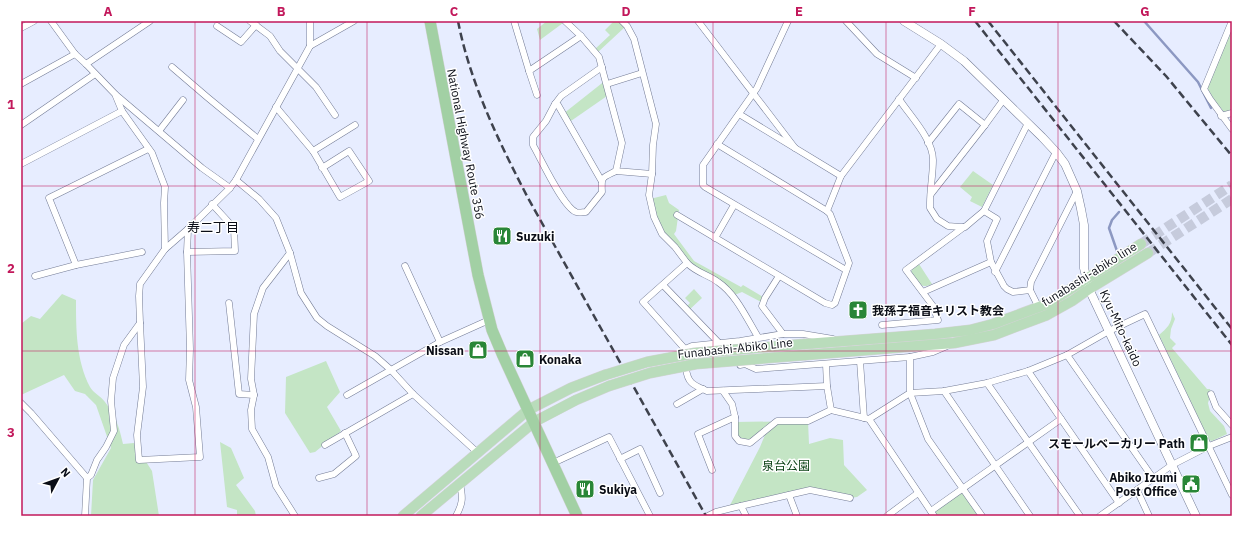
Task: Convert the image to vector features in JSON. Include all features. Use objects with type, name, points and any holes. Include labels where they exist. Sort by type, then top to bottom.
[{"type":"highway","name":"National Highway Route 356","points":[[430,21],[478,275],[489,320],[503,356],[577,516]]},
{"type":"main road","name":"funabashi-abiko line","points":[[843,340],[935,334],[970,330],[993,324],[1039,308],[1141,244]]},
{"type":"main road","name":"funabashi-abiko line","points":[[954,343],[994,335],[1047,316],[1148,253]]},
{"type":"main road","name":"Funabashi-Abiko Line","points":[[403,516],[528,410],[571,388],[605,375],[647,362],[695,353],[843,340]]},
{"type":"main road","name":"Funabashi-Abiko Line","points":[[421,516],[534,422],[582,397],[609,386],[650,373],[696,364],[954,343]]},
{"type":"street","points":[[21,28],[34,21]]},
{"type":"street","points":[[51,21],[75,54],[115,94],[202,168],[230,188]]},
{"type":"street","points":[[86,64],[150,21]]},
{"type":"street","points":[[188,228],[187,252],[190,349],[189,380],[196,407],[200,457],[139,460],[137,435],[143,387],[139,296],[140,284],[165,249],[230,188],[236,180],[310,46],[310,21]]},
{"type":"street","points":[[310,46],[354,21]]},
{"type":"street","points":[[514,21],[537,95]]},
{"type":"street","points":[[565,21],[598,53],[622,143],[616,171]]},
{"type":"street","points":[[622,21],[627,26],[634,39],[656,124],[649,195],[654,217],[662,234],[675,247],[686,263],[693,270],[718,282],[730,293],[758,337]]},
{"type":"street","points":[[698,21],[795,148]]},
{"type":"street","points":[[788,21],[764,75],[753,94],[703,165],[703,185],[734,205],[846,270]]},
{"type":"street","points":[[846,21],[877,54],[916,78]]},
{"type":"street","name":"Kyu-Mito-kaido","points":[[904,21],[941,44],[964,61],[1028,123],[1056,152],[1064,164],[1077,190],[1084,225],[1084,268],[1089,289],[1196,516]]},
{"type":"street","points":[[1232,21],[1204,89],[1221,116],[1232,129]]},
{"type":"street","points":[[217,26],[240,42],[253,23],[270,36],[280,51],[316,87],[335,115]]},
{"type":"street","points":[[529,71],[581,36]]},
{"type":"street","points":[[827,211],[841,176],[941,44]]},
{"type":"street","points":[[21,84],[75,54]]},
{"type":"street","points":[[172,67],[258,139]]},
{"type":"street","points":[[555,104],[558,105],[601,180],[602,192],[586,212],[576,212],[570,208],[534,145],[533,137],[546,121],[555,104],[561,96],[602,67]]},
{"type":"street","points":[[607,84],[642,73]]},
{"type":"street","points":[[21,125],[95,74]]},
{"type":"street","points":[[115,94],[122,111],[152,153],[165,187],[165,249]]},
{"type":"street","points":[[898,99],[923,132],[933,159],[930,208],[937,219],[948,226],[965,226]]},
{"type":"street","points":[[930,195],[1004,99]]},
{"type":"street","points":[[158,132],[183,100]]},
{"type":"street","points":[[928,144],[960,104],[985,125]]},
{"type":"street","points":[[276,107],[313,151],[322,168],[340,197],[368,181],[349,151],[322,168]]},
{"type":"street","points":[[21,164],[122,111]]},
{"type":"street","points":[[1221,116],[1232,113]]},
{"type":"street","points":[[739,114],[841,176]]},
{"type":"street","points":[[882,325],[938,320],[933,306],[906,270],[984,211],[1028,123]]},
{"type":"street","points":[[313,151],[355,124]]},
{"type":"street","points":[[677,215],[825,303],[832,305],[836,300],[849,263],[830,214],[717,144]]},
{"type":"street","points":[[76,265],[49,198],[148,149]]},
{"type":"street","points":[[996,272],[1056,152]]},
{"type":"street","points":[[601,180],[616,171],[652,174]]},
{"type":"street","points":[[236,180],[259,199],[276,218],[290,253],[300,293],[317,318],[327,326],[375,356],[391,370],[412,394],[478,453]]},
{"type":"street","points":[[1039,308],[1030,290],[1031,282],[1077,190]]},
{"type":"street","points":[[187,252],[235,251],[234,228],[212,204]]},
{"type":"street","points":[[715,238],[734,205]]},
{"type":"street","points":[[984,211],[997,219],[987,241],[991,262],[996,272],[1007,289],[1013,292],[1030,290]]},
{"type":"street","points":[[35,276],[76,265],[142,252]]},
{"type":"street","points":[[290,253],[264,288],[254,314],[251,380],[254,395],[251,410],[252,429],[268,457],[276,486],[295,516]]},
{"type":"street","points":[[923,292],[991,262]]},
{"type":"street","points":[[686,263],[643,302],[685,349],[687,377],[694,386],[707,391],[827,386]]},
{"type":"street","points":[[405,266],[440,342]]},
{"type":"street","points":[[779,276],[765,298],[762,306],[783,334]]},
{"type":"street","points":[[662,284],[719,343]]},
{"type":"street","points":[[229,303],[239,394],[254,395]]},
{"type":"street","points":[[723,391],[732,404],[735,417],[735,436],[740,441],[750,443],[777,421],[808,421],[831,410],[867,419],[910,393],[944,391],[987,383],[1028,372],[1067,356],[1109,331],[1146,314],[1232,495]]},
{"type":"street","points":[[347,395],[440,342],[489,320]]},
{"type":"street","points":[[87,478],[91,475],[97,460],[114,431],[111,401],[113,378],[124,345],[140,322]]},
{"type":"street","points":[[685,349],[692,346],[740,341],[783,334],[818,335],[843,340]]},
{"type":"street","points":[[686,369],[745,364],[756,369],[860,361],[933,352],[954,343]]},
{"type":"street","points":[[910,356],[910,393],[928,439],[982,516]]},
{"type":"street","points":[[1067,356],[1153,478]]},
{"type":"street","points":[[860,361],[867,419],[932,513],[962,488],[1061,420]]},
{"type":"street","points":[[826,364],[827,386],[831,410]]},
{"type":"street","points":[[1028,372],[1119,503]]},
{"type":"street","points":[[987,383],[1080,516]]},
{"type":"street","points":[[677,404],[703,389]]},
{"type":"street","points":[[944,391],[1030,516]]},
{"type":"street","points":[[325,445],[412,394]]},
{"type":"street","points":[[1211,394],[1216,407],[1232,425]]},
{"type":"street","points":[[21,403],[87,478],[85,516]]},
{"type":"street","points":[[712,470],[698,434],[735,417]]},
{"type":"street","points":[[319,478],[334,474],[356,456],[345,433]]},
{"type":"street","points":[[1100,516],[1172,465],[1232,436]]},
{"type":"street","points":[[553,464],[609,437],[650,516]]},
{"type":"street","points":[[620,459],[640,449],[660,494]]},
{"type":"street","points":[[456,516],[462,503],[460,484]]},
{"type":"street","points":[[708,516],[716,512],[810,490],[850,498]]},
{"type":"street","points":[[1137,490],[1149,516]]},
{"type":"street","points":[[887,516],[918,493]]},
{"type":"street","points":[[789,495],[797,516]]},
{"type":"street","points":[[741,506],[746,516]]},
{"type":"green space","points":[[547,21],[560,21],[563,23],[540,40],[537,29]]},
{"type":"green space","points":[[614,21],[619,21],[625,27],[597,53],[594,50],[610,35],[605,30]]},
{"type":"green space","points":[[1232,28],[1232,111],[1224,112],[1214,100],[1207,87]]},
{"type":"green space","points":[[606,80],[608,89],[605,90],[607,96],[568,123],[563,114]]},
{"type":"green space","points":[[973,171],[993,185],[982,207],[970,201],[972,197],[960,187]]},
{"type":"green space","points":[[666,195],[669,203],[679,210],[676,231],[674,234],[694,261],[741,287],[743,285],[765,298],[763,303],[742,292],[732,296],[730,293],[693,270],[662,234],[650,199]]},
{"type":"green space","points":[[919,264],[932,284],[922,286],[911,273],[912,269]]},
{"type":"green space","points":[[694,289],[702,298],[688,311],[685,308],[690,303],[685,298]]},
{"type":"green space","points":[[62,294],[76,300],[79,355],[85,377],[91,389],[103,400],[112,412],[123,444],[134,443],[152,471],[159,516],[91,516],[93,480],[111,448],[96,405],[85,394],[75,391],[64,375],[21,395],[21,324],[31,316],[40,319]]},
{"type":"green space","points":[[1172,312],[1175,319],[1171,329],[1170,338],[1176,344],[1172,348],[1207,389],[1210,389],[1211,393],[1208,403],[1210,411],[1224,426],[1227,434],[1212,441],[1209,440],[1159,335],[1171,320]]},
{"type":"green space","points":[[326,361],[340,392],[327,407],[341,431],[315,452],[310,453],[285,413],[286,377]]},
{"type":"green space","name":"泉台公園","points":[[808,421],[809,444],[830,438],[843,440],[844,465],[867,490],[857,497],[850,498],[810,490],[728,509],[760,447],[767,430],[750,443],[739,441],[735,422]]},
{"type":"green space","points":[[220,442],[231,448],[244,478],[236,485],[255,511],[256,516],[237,516],[237,510],[227,507]]},
{"type":"green space","points":[[963,489],[982,516],[934,516],[931,511]]},
{"type":"waterway","points":[[1144,21],[1198,82],[1211,108]]},
{"type":"waterway","points":[[1117,251],[1109,228],[1112,220],[1119,212]]},
{"type":"tunnel","points":[[1141,244],[1232,185]]},
{"type":"tunnel","points":[[1148,253],[1232,199]]},
{"type":"railway","points":[[458,21],[463,44],[478,89],[496,134],[517,177],[706,516]]},
{"type":"railway","points":[[975,21],[1232,345]]},
{"type":"railway","points":[[988,21],[1232,329]]},
{"type":"railway","points":[[1114,21],[1166,76],[1232,156]]},
{"type":"place","name":"Suzuki","points":[[502,236]]},
{"type":"place","name":"我孫子福音キリスト教会","points":[[858,310]]},
{"type":"place","name":"Nissan","points":[[478,350]]},
{"type":"place","name":"Konaka","points":[[525,359]]},
{"type":"place","name":"スモールベーカリー Path","points":[[1199,443]]},
{"type":"place","name":"Abiko Izumi Post Office","points":[[1191,484]]},
{"type":"place","name":"Sukiya","points":[[585,489]]},
{"type":"district","name":"寿二丁目","points":[[213,227]]}]
